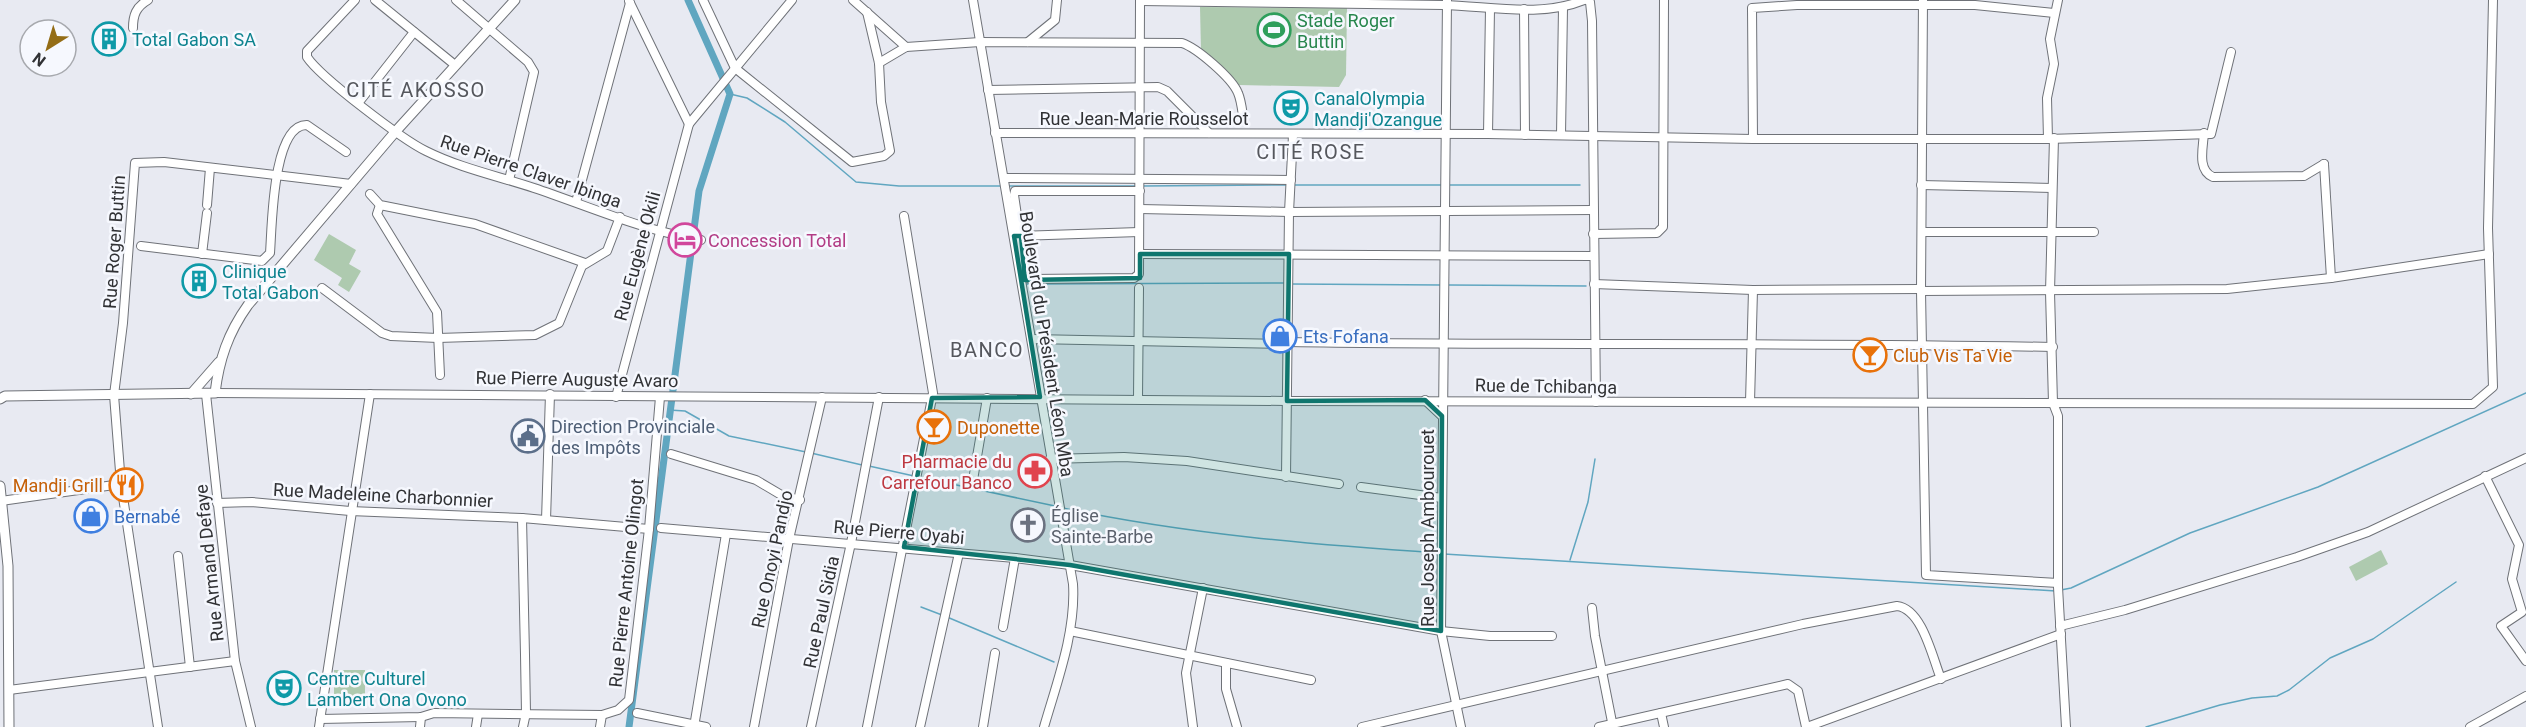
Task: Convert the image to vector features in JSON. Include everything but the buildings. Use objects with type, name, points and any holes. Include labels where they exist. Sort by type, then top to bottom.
[{"type":"main road","points":[[211,394],[219,362],[231,333],[248,305],[396,131],[514,0]]},
{"type":"main road","points":[[191,394],[219,362]]},
{"type":"main road","name":"Rue Pierre Auguste Avaro","points":[[0,399],[5,396],[211,394]]},
{"type":"main road","points":[[0,486],[8,566],[9,727]]},
{"type":"street","points":[[133,28],[133,15],[140,5],[148,0]]},
{"type":"street","name":"Rue Pierre Claver Ibinga","points":[[355,0],[307,51],[311,63],[424,151],[620,217],[701,240]]},
{"type":"street","points":[[375,0],[455,65]]},
{"type":"street","points":[[456,0],[528,62],[534,72],[509,180]]},
{"type":"street","points":[[703,0],[733,70],[848,160],[855,162],[884,156],[890,151],[881,102],[879,63],[867,12]]},
{"type":"street","points":[[629,1],[689,124],[792,0]]},
{"type":"street","points":[[853,0],[906,47]]},
{"type":"street","name":"Boulevard du Président Léon Mba","points":[[973,0],[1004,182],[1018,236],[1040,397],[1070,565],[1074,602],[1070,631],[1044,727]]},
{"type":"street","points":[[1028,42],[1055,20],[1057,0]]},
{"type":"street","points":[[1141,184],[1018,189],[1014,195],[1025,274],[1030,279],[1134,278],[1140,271],[1139,232],[1141,184],[1140,1],[1447,3],[1490,9],[1524,9],[1563,8],[1588,0],[1596,402]]},
{"type":"street","points":[[1593,234],[1660,231],[1663,227],[1664,0]]},
{"type":"street","points":[[2058,0],[2050,39],[2054,64],[2047,98],[2052,188],[2050,292],[2053,403],[2058,416],[2058,588],[2066,727]]},
{"type":"street","points":[[1594,284],[1753,290],[2050,292],[2227,289],[2331,278],[2489,254],[2493,0]]},
{"type":"street","points":[[576,202],[629,1]]},
{"type":"street","points":[[1753,139],[1752,8],[1797,3],[1975,2],[2054,13]]},
{"type":"street","name":"Rue Joseph Ambourouet","points":[[1447,3],[1445,283],[1441,400],[1443,498],[1441,631],[1461,727]]},
{"type":"street","points":[[1922,3],[1921,290],[1926,575],[2058,588]]},
{"type":"street","points":[[1561,135],[1563,8]]},
{"type":"street","points":[[1488,134],[1490,9]]},
{"type":"street","points":[[1524,9],[1525,135]]},
{"type":"street","points":[[359,102],[414,32]]},
{"type":"street","points":[[879,63],[906,47],[980,42],[1182,43],[1195,49],[1235,88],[1243,116]]},
{"type":"street","points":[[2231,52],[2211,134],[2204,133],[2202,166],[2207,174],[2213,177],[2304,177],[2325,164],[2331,278]]},
{"type":"street","points":[[988,90],[1140,87],[1164,89],[1209,133]]},
{"type":"street","points":[[141,246],[262,261],[268,257],[276,174],[284,147],[296,129],[303,124],[313,128],[346,152]]},
{"type":"street","name":"Rue Eugène Okili","points":[[616,397],[689,124]]},
{"type":"street","name":"Rue Jean-Marie Rousselot","points":[[995,133],[1488,134],[1753,139],[1921,139],[2204,133]]},
{"type":"street","points":[[1286,477],[1289,212],[1293,135]]},
{"type":"street","name":"Rue Roger Buttin","points":[[114,395],[123,323],[135,163],[164,162],[351,184]]},
{"type":"street","points":[[201,254],[210,168]]},
{"type":"street","points":[[1004,182],[1291,183]]},
{"type":"street","points":[[1921,185],[2052,188]]},
{"type":"street","points":[[370,195],[380,205],[476,224],[585,263]]},
{"type":"street","points":[[380,205],[377,214],[437,312],[440,375]]},
{"type":"street","points":[[1140,209],[1289,212],[1593,210]]},
{"type":"street","points":[[867,727],[932,398],[931,376],[903,216]]},
{"type":"street","points":[[322,288],[382,333],[391,336],[438,338],[535,335],[559,323],[585,263],[608,251],[620,217]]},
{"type":"street","points":[[1018,236],[1139,232]]},
{"type":"street","points":[[1922,232],[2094,232]]},
{"type":"street","points":[[1140,254],[1593,256]]},
{"type":"street","name":"Rue de Tchibanga","points":[[1040,397],[1287,401],[1923,400],[2053,403],[2473,404],[2493,387],[2489,254]]},
{"type":"street","points":[[1138,288],[1138,398]]},
{"type":"street","points":[[1750,402],[1753,290]]},
{"type":"street","points":[[1032,339],[1139,342],[1443,344],[1594,342],[2053,347]]},
{"type":"street","name":"Rue Pierre Auguste Avaro","points":[[211,394],[1040,397]]},
{"type":"street","name":"Rue Armand Defaye","points":[[211,394],[217,503],[235,661],[251,727]]},
{"type":"street","points":[[370,394],[350,511],[320,723],[421,717],[434,713],[526,713],[602,715],[600,727]]},
{"type":"street","points":[[546,520],[550,394]]},
{"type":"street","points":[[114,395],[121,483],[158,727]]},
{"type":"street","name":"Rue Pierre Antoine Olingot","points":[[602,715],[624,706],[628,700],[663,397]]},
{"type":"street","name":"Rue Onoyi Pandjo","points":[[754,727],[789,539],[800,500],[822,397]]},
{"type":"street","name":"Rue Paul Sidia","points":[[811,727],[851,543],[879,397]]},
{"type":"street","points":[[972,480],[987,398]]},
{"type":"street","points":[[1425,400],[1442,416]]},
{"type":"street","points":[[671,454],[756,480],[783,496],[800,500]]},
{"type":"street","points":[[1050,459],[1124,457],[1187,461],[1339,484]]},
{"type":"street","points":[[1599,727],[1788,684],[1798,691],[1807,727],[1941,679],[2061,630],[2297,557],[2368,532],[2526,458]]},
{"type":"street","points":[[2485,476],[2519,545],[2512,579],[2522,612],[2501,626],[2526,661]]},
{"type":"street","points":[[1,501],[121,483]]},
{"type":"street","points":[[1360,487],[1443,498]]},
{"type":"street","name":"Rue Madeleine Charbonnier","points":[[217,503],[252,502],[350,511],[522,518],[649,529]]},
{"type":"street","points":[[522,518],[526,713],[523,727]]},
{"type":"street","name":"Rue Pierre Oyabi","points":[[661,528],[1015,558],[1070,565],[1441,631],[1490,636],[1552,636]]},
{"type":"street","points":[[694,726],[726,534]]},
{"type":"street","points":[[920,727],[958,553]]},
{"type":"street","points":[[178,556],[190,667]]},
{"type":"street","points":[[1003,627],[1015,558]]},
{"type":"street","points":[[1193,727],[1187,693],[1188,654],[1203,588]]},
{"type":"street","points":[[1362,727],[1601,671],[1897,606],[1904,607],[1916,615],[1941,679]]},
{"type":"street","points":[[1592,608],[1612,725]]},
{"type":"street","points":[[1070,631],[1311,680]]},
{"type":"street","points":[[982,727],[995,653]]},
{"type":"street","points":[[9,690],[235,661]]},
{"type":"street","points":[[1226,663],[1226,689],[1237,727]]},
{"type":"street","points":[[2470,727],[2526,696]]},
{"type":"street","points":[[638,713],[706,727]]},
{"type":"street","points":[[1661,713],[1664,727]]},
{"type":"street","points":[[476,727],[478,714]]},
{"type":"street","points":[[420,727],[421,717]]},
{"type":"highlighted area","points":[[1014,236],[1021,236],[1025,280],[1140,278],[1140,254],[1289,254],[1287,401],[1425,400],[1442,416],[1441,631],[1070,565],[904,547],[932,398],[1040,397]]},
{"type":"green space","name":"Stade Roger Buttin","points":[[1200,7],[1347,8],[1346,75],[1339,87],[1239,85],[1201,51]]},
{"type":"green space","points":[[329,234],[356,250],[349,264],[361,271],[349,292],[338,285],[342,278],[314,260]]},
{"type":"green space","points":[[2381,550],[2388,564],[2356,581],[2349,567]]},
{"type":"green space","points":[[334,670],[365,670],[365,703],[334,703]]},
{"type":"waterway","points":[[629,727],[699,191],[730,94],[688,0]]},
{"type":"waterway","points":[[730,94],[747,98],[785,122],[856,182],[899,186],[1003,186]]},
{"type":"waterway","points":[[1142,186],[1288,185]]},
{"type":"waterway","points":[[1292,185],[1441,185]]},
{"type":"waterway","points":[[1448,185],[1580,185]]},
{"type":"waterway","points":[[1007,186],[1138,186]]},
{"type":"waterway","points":[[1026,284],[1285,283]]},
{"type":"waterway","points":[[1290,284],[1441,285]]},
{"type":"waterway","points":[[1449,285],[1586,286]]},
{"type":"waterway","points":[[2061,590],[2071,588],[2190,533],[2318,487],[2526,393]]},
{"type":"waterway","points":[[669,410],[685,411],[729,436],[806,452]]},
{"type":"waterway","points":[[811,453],[862,465]]},
{"type":"waterway","points":[[1570,560],[1588,502],[1595,459]]},
{"type":"waterway","points":[[869,466],[914,476]]},
{"type":"waterway","points":[[919,477],[1055,506]]},
{"type":"waterway","points":[[1063,508],[1203,532],[1439,553]]},
{"type":"waterway","points":[[1444,554],[2056,591]]},
{"type":"waterway","points":[[2146,727],[2220,705],[2252,698],[2277,696],[2289,690],[2330,658],[2373,639],[2456,582]]},
{"type":"waterway","points":[[921,607],[942,615]]},
{"type":"waterway","points":[[947,617],[1054,662]]},
{"type":"place","name":"Stade Roger Buttin","points":[[1274,30]]},
{"type":"place","name":"Total Gabon SA","points":[[109,39]]},
{"type":"place","name":"CanalOlympia Mandji'Ozangue","points":[[1291,108]]},
{"type":"place","name":"Concession Total","points":[[685,240]]},
{"type":"place","name":"Clinique Total Gabon","points":[[199,281]]},
{"type":"place","name":"Ets Fofana","points":[[1280,336]]},
{"type":"place","name":"Club Vis Ta Vie","points":[[1870,355]]},
{"type":"place","name":"Duponette","points":[[934,427]]},
{"type":"place","name":"Direction Provinciale des Impôts","points":[[528,436]]},
{"type":"place","name":"Pharmacie du Carrefour Banco","points":[[1035,471]]},
{"type":"place","name":"Mandji Grill","points":[[126,485]]},
{"type":"place","name":"Bernabé","points":[[91,516]]},
{"type":"place","name":"Église Sainte-Barbe","points":[[1028,525]]},
{"type":"place","name":"Centre Culturel Lambert Ona Ovono","points":[[284,688]]},
{"type":"district","name":"CITÉ AKOSSO","points":[[416,90]]},
{"type":"district","name":"CITÉ ROSE","points":[[1311,152]]},
{"type":"district","name":"BANCO","points":[[987,350]]}]
